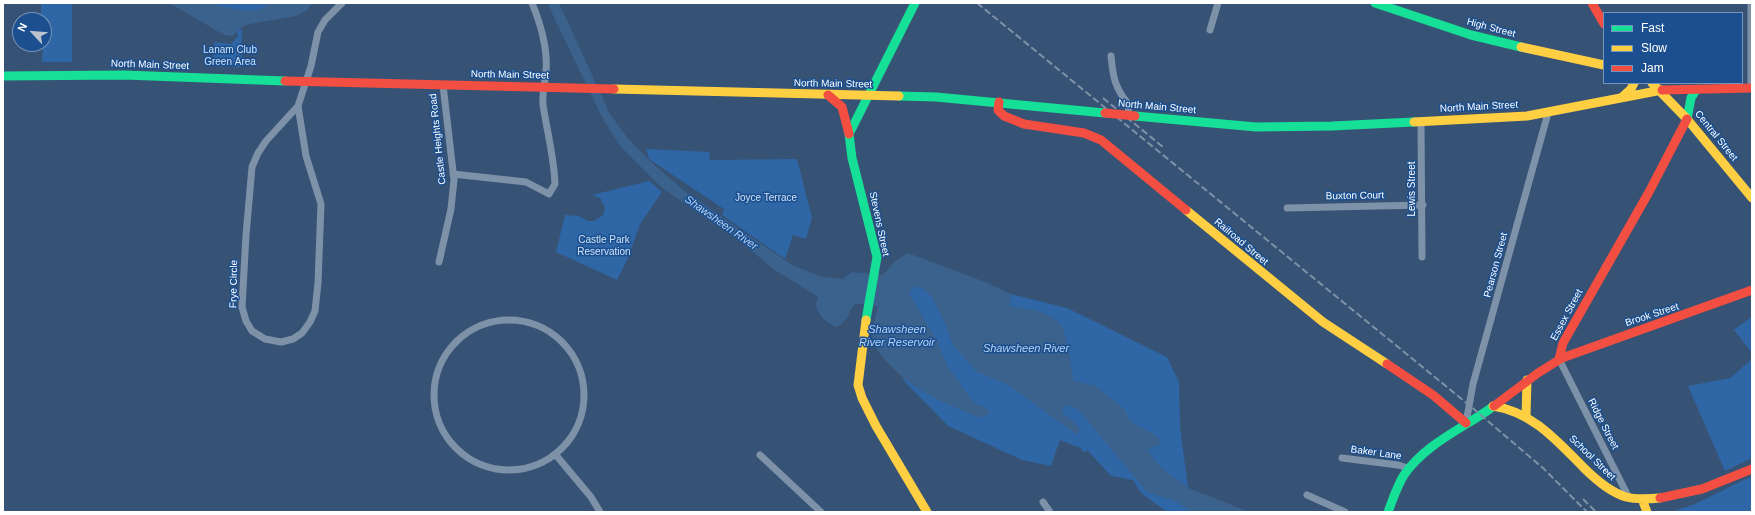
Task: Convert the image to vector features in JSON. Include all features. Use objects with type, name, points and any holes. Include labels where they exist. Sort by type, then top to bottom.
[{"type":"main road","points":[[849,134],[870,96],[915,3]]},
{"type":"main road","name":"High Street","points":[[1375,3],[1479,37],[1578,60],[1603,64]]},
{"type":"main road","points":[[1592,3],[1603,22]]},
{"type":"main road","name":"North Main Street","points":[[3,76],[124,75],[305,82],[936,97],[1132,116],[1268,127],[1479,119],[1548,113],[1659,90],[1694,86],[1751,88]]},
{"type":"main road","points":[[1621,98],[1631,89],[1634,84]]},
{"type":"main road","name":"Central Street","points":[[1653,84],[1687,119],[1752,198]]},
{"type":"main road","name":"Essex Street","points":[[1559,359],[1563,343],[1648,192],[1687,119],[1694,86]]},
{"type":"main road","name":"Stevens Street","points":[[828,95],[842,107],[849,134],[852,158],[877,257],[859,367],[859,389],[876,426],[927,512]]},
{"type":"main road","name":"Railroad Street","points":[[999,102],[998,110],[1008,118],[1027,124],[1080,132],[1101,140],[1301,305],[1351,343],[1425,389],[1466,423]]},
{"type":"main road","name":"Brook Street","points":[[1559,359],[1692,313],[1752,290]]},
{"type":"main road","points":[[1388,512],[1398,483],[1408,468],[1426,451],[1559,359]]},
{"type":"main road","points":[[1526,416],[1527,380]]},
{"type":"main road","name":"School Street","points":[[1493,406],[1502,407],[1526,416],[1565,447],[1607,488],[1629,498],[1642,499],[1693,491],[1752,469]]},
{"type":"main road","points":[[1642,499],[1646,512]]},
{"type":"street","name":"Frye Circle","points":[[298,106],[266,141],[254,161],[250,175],[246,227],[242,297],[244,315],[248,326],[256,334],[266,339],[281,342],[297,337],[307,327],[315,311],[318,295],[321,204],[305,149],[298,106],[311,66],[318,32],[325,20],[342,3]]},
{"type":"street","points":[[452,174],[526,182],[549,194],[555,184],[543,103],[543,87],[546,72],[544,44],[541,26],[532,3]]},
{"type":"street","points":[[1210,30],[1218,3]]},
{"type":"street","points":[[1751,3],[1751,88]]},
{"type":"street","points":[[1111,56],[1113,77],[1119,92],[1129,105],[1132,116]]},
{"type":"street","name":"Castle Heights Road","points":[[439,262],[452,202],[452,174],[443,85]]},
{"type":"street","name":"Pearson Street","points":[[1466,423],[1473,384],[1548,113]]},
{"type":"street","name":"Lewis Street","points":[[1421,122],[1423,205],[1422,257]]},
{"type":"street","name":"Buxton Court","points":[[1287,208],[1423,205]]},
{"type":"street","points":[[520,320],[547,330],[561,340],[569,349],[580,369],[583,381],[584,404],[574,432],[555,454],[545,460],[523,468],[500,469],[488,467],[472,460],[458,449],[450,440],[439,420],[436,408],[435,385],[440,368],[448,352],[464,335],[480,326],[496,321],[520,320]]},
{"type":"street","name":"Ridge Street","points":[[1559,359],[1629,498]]},
{"type":"street","points":[[555,454],[591,497],[600,512]]},
{"type":"street","points":[[760,455],[821,512]]},
{"type":"street","name":"Baker Lane","points":[[1342,458],[1398,465],[1408,468]]},
{"type":"street","points":[[1307,495],[1345,512]]},
{"type":"street","points":[[1043,502],[1050,512]]},
{"type":"green space","points":[[41,3],[72,3],[72,62],[42,62],[42,52],[52,52],[52,12],[41,12]]},
{"type":"green space","points":[[196,3],[286,3],[280,12],[233,11],[231,8],[227,10]]},
{"type":"green space","name":"Lanam Club Green Area","points":[[236,29],[242,30],[241,67],[213,66],[214,42],[231,44],[238,36]]},
{"type":"green space","name":"Joyce Terrace","points":[[646,149],[710,152],[709,160],[797,159],[812,218],[806,239],[793,235],[785,259],[722,215],[724,209],[649,159]]},
{"type":"green space","name":"Castle Park Reservation","points":[[649,181],[662,192],[640,224],[627,260],[617,280],[556,252],[565,215],[579,216],[588,221],[594,221],[603,215],[605,208],[600,198],[592,195]]},
{"type":"green space","points":[[905,274],[938,301],[953,345],[1055,393],[1084,411],[1201,512],[1167,512],[1141,493],[1133,480],[1111,476],[1088,451],[1083,452],[1080,447],[1063,441],[1060,440],[1051,466],[1022,460],[948,426],[901,378],[916,383]]},
{"type":"green space","points":[[1011,294],[1067,308],[1167,357],[1179,382],[1180,426],[1188,488],[1161,468],[1146,449],[1053,377],[1006,322]]},
{"type":"green space","points":[[1752,316],[1752,353],[1734,330]]},
{"type":"green space","points":[[1752,359],[1752,458],[1725,471],[1688,386],[1730,378]]},
{"type":"green space","points":[[1752,476],[1752,512],[1671,512],[1695,504]]},
{"type":"water","points":[[165,3],[205,3],[247,11],[263,8],[271,3],[313,3],[306,11],[296,16],[245,25],[232,36],[224,35],[173,5]]},
{"type":"water","name":"Shawsheen River","points":[[547,3],[559,3],[610,114],[626,136],[649,160],[683,190],[792,265],[822,277],[843,279],[852,272],[883,275],[894,262],[908,253],[985,282],[1011,294],[1009,306],[1031,309],[1052,317],[1064,330],[1074,381],[1096,386],[1124,409],[1130,421],[1158,437],[1160,444],[1147,450],[1161,468],[1188,488],[1250,512],[1193,512],[1175,501],[1147,492],[1077,408],[1064,405],[1062,412],[1080,428],[1077,435],[1007,384],[977,372],[953,345],[945,323],[931,296],[922,288],[913,287],[909,293],[938,343],[948,367],[974,403],[983,406],[990,412],[985,417],[978,417],[918,389],[886,361],[875,346],[873,330],[878,307],[870,304],[855,304],[841,325],[837,327],[829,323],[823,318],[815,304],[818,299],[817,296],[773,269],[726,229],[714,224],[661,187],[620,146],[602,117]]},
{"type":"railway","points":[[977,3],[1469,405],[1543,468],[1587,512]]},
{"type":"railway","points":[[1103,98],[1163,147]]},
{"type":"railway","points":[[1583,499],[1596,512]]},
{"type":"traffic: fast","points":[[866,320],[877,257],[852,158],[849,134],[915,3]]},
{"type":"traffic: fast","points":[[1375,3],[1471,35],[1521,47]]},
{"type":"traffic: fast","points":[[3,76],[124,75],[285,81]]},
{"type":"traffic: fast","points":[[1687,119],[1691,98],[1696,90]]},
{"type":"traffic: fast","points":[[899,96],[936,97],[1105,113]]},
{"type":"traffic: fast","points":[[1135,116],[1256,127],[1332,126],[1414,122]]},
{"type":"traffic: fast","points":[[1388,512],[1404,475],[1413,464],[1434,445],[1494,406]]},
{"type":"traffic: slow","points":[[1521,47],[1603,65]]},
{"type":"traffic: slow","points":[[1621,98],[1631,89],[1634,84]]},
{"type":"traffic: slow","points":[[1653,84],[1687,119],[1752,198]]},
{"type":"traffic: slow","points":[[614,89],[899,96]]},
{"type":"traffic: slow","points":[[1414,122],[1527,116],[1662,90]]},
{"type":"traffic: slow","points":[[1186,210],[1323,322],[1387,364]]},
{"type":"traffic: slow","points":[[866,320],[858,385],[862,398],[876,426],[927,512]]},
{"type":"traffic: slow","points":[[1526,416],[1527,380]]},
{"type":"traffic: slow","points":[[1493,406],[1507,409],[1532,421],[1554,438],[1593,477],[1614,492],[1634,499],[1660,498]]},
{"type":"traffic: slow","points":[[1642,499],[1647,512]]},
{"type":"traffic: jam","points":[[1592,3],[1603,22]]},
{"type":"traffic: jam","points":[[285,81],[614,89]]},
{"type":"traffic: jam","points":[[1662,90],[1752,88]]},
{"type":"traffic: jam","points":[[828,95],[842,107],[849,134]]},
{"type":"traffic: jam","points":[[999,102],[998,110],[1004,116],[1024,124],[1084,133],[1101,140],[1186,210]]},
{"type":"traffic: jam","points":[[1105,113],[1135,116]]},
{"type":"traffic: jam","points":[[1559,359],[1563,343],[1649,192],[1687,119]]},
{"type":"traffic: jam","points":[[1494,406],[1538,373],[1562,358],[1752,290]]},
{"type":"traffic: jam","points":[[1387,364],[1433,395],[1466,423]]},
{"type":"traffic: jam","points":[[1660,498],[1702,489],[1752,469]]},
{"type":"water label","name":"Shawsheen River Reservoir","points":[[897,336]]}]
